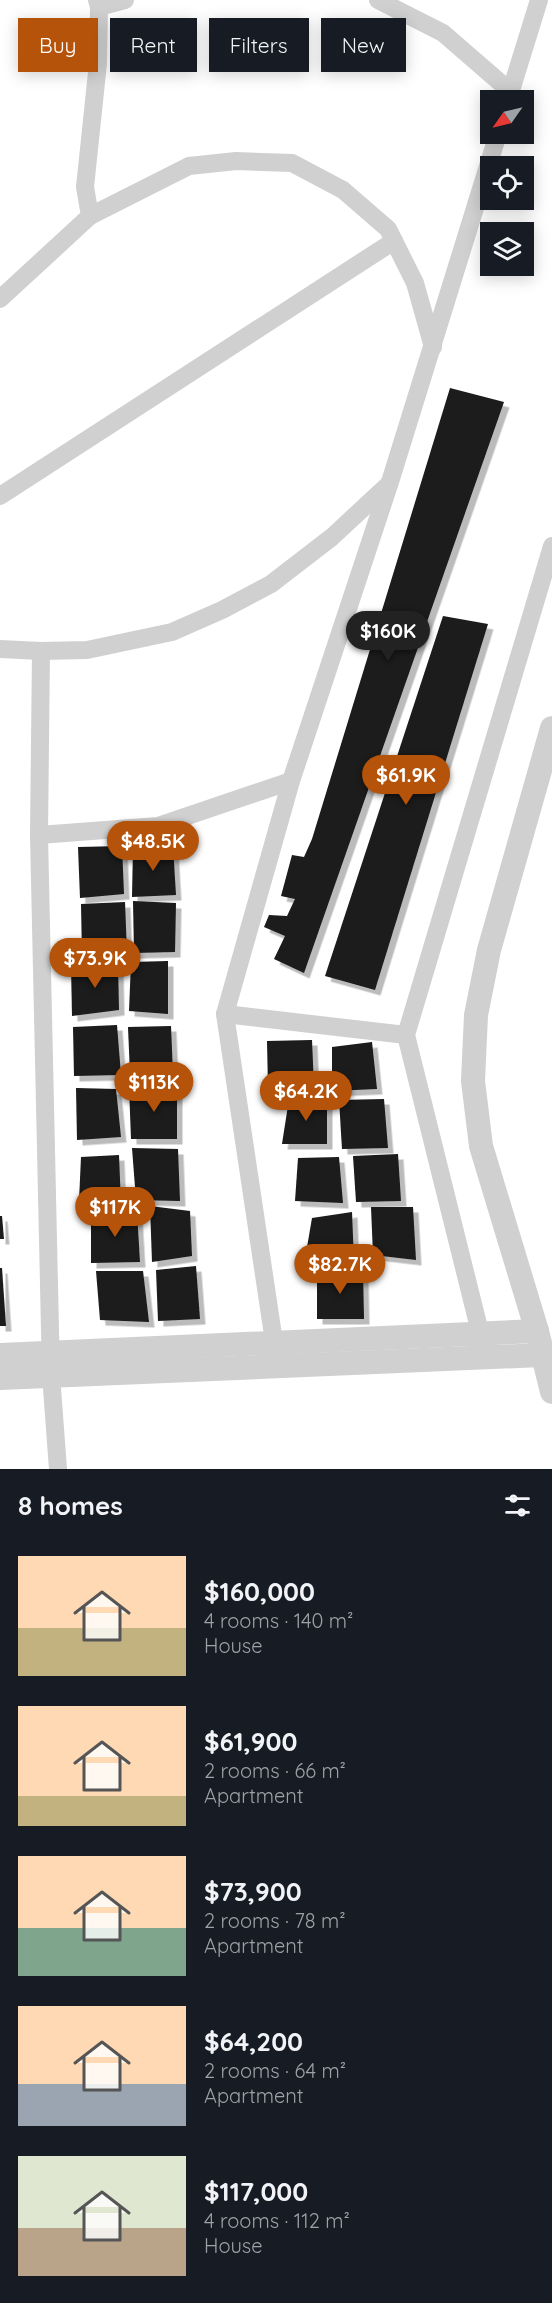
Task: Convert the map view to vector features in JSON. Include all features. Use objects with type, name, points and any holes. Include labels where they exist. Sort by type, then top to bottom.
[{"type":"street","points":[[90,216],[85,187],[98,63],[98,3],[125,0]]},
{"type":"street","points":[[378,0],[443,33],[503,90]]},
{"type":"street","points":[[511,90],[539,0]]},
{"type":"street","points":[[276,1354],[225,1014],[291,781],[390,482],[495,144]]},
{"type":"street","points":[[0,299],[90,216],[189,166],[236,160],[292,163],[343,190],[388,230],[415,283],[433,347]]},
{"type":"street","points":[[0,496],[394,241]]},
{"type":"street","points":[[0,649],[87,650],[172,632],[222,610],[271,584],[332,537],[390,482]]},
{"type":"street","points":[[486,1358],[406,1035],[552,546]]},
{"type":"street","points":[[41,651],[39,835],[51,1364],[58,1469]]},
{"type":"street","points":[[552,728],[538,771],[487,961],[476,1015],[473,1081],[482,1146],[537,1331],[552,1392]]},
{"type":"street","points":[[39,835],[158,826],[291,781]]},
{"type":"street","points":[[225,1014],[406,1035]]},
{"type":"street","points":[[0,1355],[51,1364],[276,1354],[480,1333],[537,1331]]},
{"type":"street","points":[[276,1354],[486,1358],[542,1355]]},
{"type":"street","points":[[0,1378],[51,1364]]},
{"type":"building","points":[[450,388],[504,402],[304,973],[274,959],[285,936],[264,927],[269,915],[287,916],[295,899],[281,896],[292,855],[304,857],[312,839]]},
{"type":"building","points":[[443,616],[488,624],[375,990],[325,976]]},
{"type":"building","points":[[122,846],[124,894],[80,898],[78,847]]},
{"type":"building","points":[[173,846],[176,895],[132,897],[133,847]]},
{"type":"building","points":[[133,901],[176,903],[175,952],[134,953]]},
{"type":"building","points":[[125,902],[127,953],[82,955],[81,904]]},
{"type":"building","points":[[168,961],[168,1014],[129,1011],[131,962]]},
{"type":"building","points":[[118,963],[119,1010],[72,1016],[71,966]]},
{"type":"building","points":[[117,1025],[121,1075],[74,1076],[73,1027]]},
{"type":"building","points":[[171,1026],[173,1074],[130,1074],[128,1027]]},
{"type":"building","points":[[312,1040],[314,1087],[268,1088],[267,1041]]},
{"type":"building","points":[[372,1042],[377,1089],[332,1091],[332,1047]]},
{"type":"building","points":[[177,1086],[177,1139],[131,1139],[129,1087]]},
{"type":"building","points":[[76,1088],[116,1089],[121,1137],[77,1140]]},
{"type":"building","points":[[327,1097],[327,1144],[282,1144],[289,1099]]},
{"type":"building","points":[[384,1099],[388,1148],[342,1149],[339,1100]]},
{"type":"building","points":[[132,1148],[178,1149],[180,1201],[136,1200]]},
{"type":"building","points":[[398,1154],[401,1201],[356,1202],[353,1156]]},
{"type":"building","points":[[119,1155],[121,1204],[79,1201],[81,1157]]},
{"type":"building","points":[[339,1157],[343,1203],[295,1201],[298,1158]]},
{"type":"building","points":[[150,1206],[190,1211],[192,1256],[152,1262]]},
{"type":"building","points":[[371,1207],[413,1207],[416,1260],[373,1255]]},
{"type":"building","points":[[137,1212],[140,1262],[91,1263],[91,1214]]},
{"type":"building","points":[[352,1212],[354,1262],[305,1259],[312,1218]]},
{"type":"building","points":[[0,1216],[2,1216],[4,1239],[0,1239]]},
{"type":"building","points":[[196,1266],[200,1319],[158,1321],[156,1270]]},
{"type":"building","points":[[0,1268],[2,1268],[6,1326],[0,1326]]},
{"type":"building","points":[[363,1270],[364,1319],[317,1319],[317,1272]]},
{"type":"building","points":[[96,1271],[143,1271],[149,1322],[100,1320]]}]
